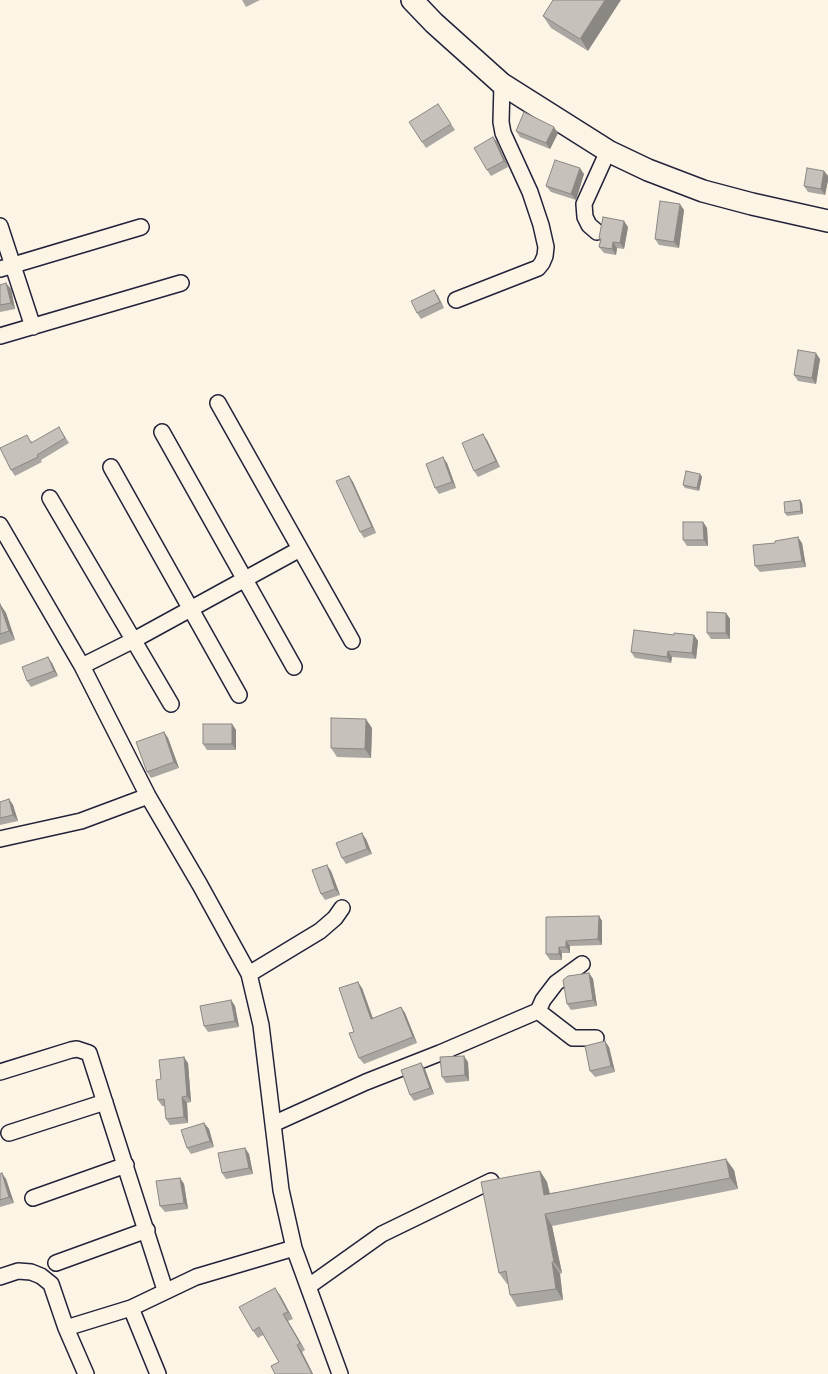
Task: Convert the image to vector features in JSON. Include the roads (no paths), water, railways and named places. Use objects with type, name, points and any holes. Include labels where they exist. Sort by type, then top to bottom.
[{"type":"street","points":[[412,0],[434,23],[502,84],[608,151],[648,170],[703,191],[752,204],[828,221]]},
{"type":"street","points":[[456,300],[532,270],[542,263],[546,256],[546,247],[541,225],[530,192],[503,133],[501,122],[502,84]]},
{"type":"street","points":[[597,232],[589,225],[585,217],[584,204],[608,151]]},
{"type":"street","points":[[0,226],[6,267],[33,326]]},
{"type":"street","points":[[6,267],[141,227]]},
{"type":"street","points":[[0,336],[182,283]]},
{"type":"street","points":[[218,403],[352,641]]},
{"type":"street","points":[[162,432],[294,667]]},
{"type":"street","points":[[111,467],[192,608],[239,695]]},
{"type":"street","points":[[50,498],[132,641],[171,704]]},
{"type":"street","points":[[0,525],[82,666],[148,796],[200,885],[249,974],[261,1024],[281,1190],[294,1248],[340,1374]]},
{"type":"street","points":[[82,666],[132,641],[300,549]]},
{"type":"street","points":[[0,839],[82,821],[148,796]]},
{"type":"street","points":[[249,974],[320,931],[335,918],[342,908]]},
{"type":"street","points":[[273,1124],[366,1082],[440,1053],[538,1011],[543,1000],[556,983],[582,964]]},
{"type":"street","points":[[538,1011],[573,1038],[596,1038]]},
{"type":"street","points":[[0,1072],[71,1050],[82,1050],[89,1053],[165,1290]]},
{"type":"street","points":[[9,1133],[105,1102]]},
{"type":"street","points":[[33,1198],[126,1165]]},
{"type":"street","points":[[309,1286],[382,1234],[491,1181]]},
{"type":"street","points":[[56,1263],[147,1230]]},
{"type":"street","points":[[66,1328],[131,1308],[165,1290],[196,1277],[294,1248]]},
{"type":"street","points":[[0,1276],[18,1271],[31,1272],[41,1276],[51,1284],[66,1328],[86,1374]]},
{"type":"street","points":[[131,1308],[158,1374]]}]
